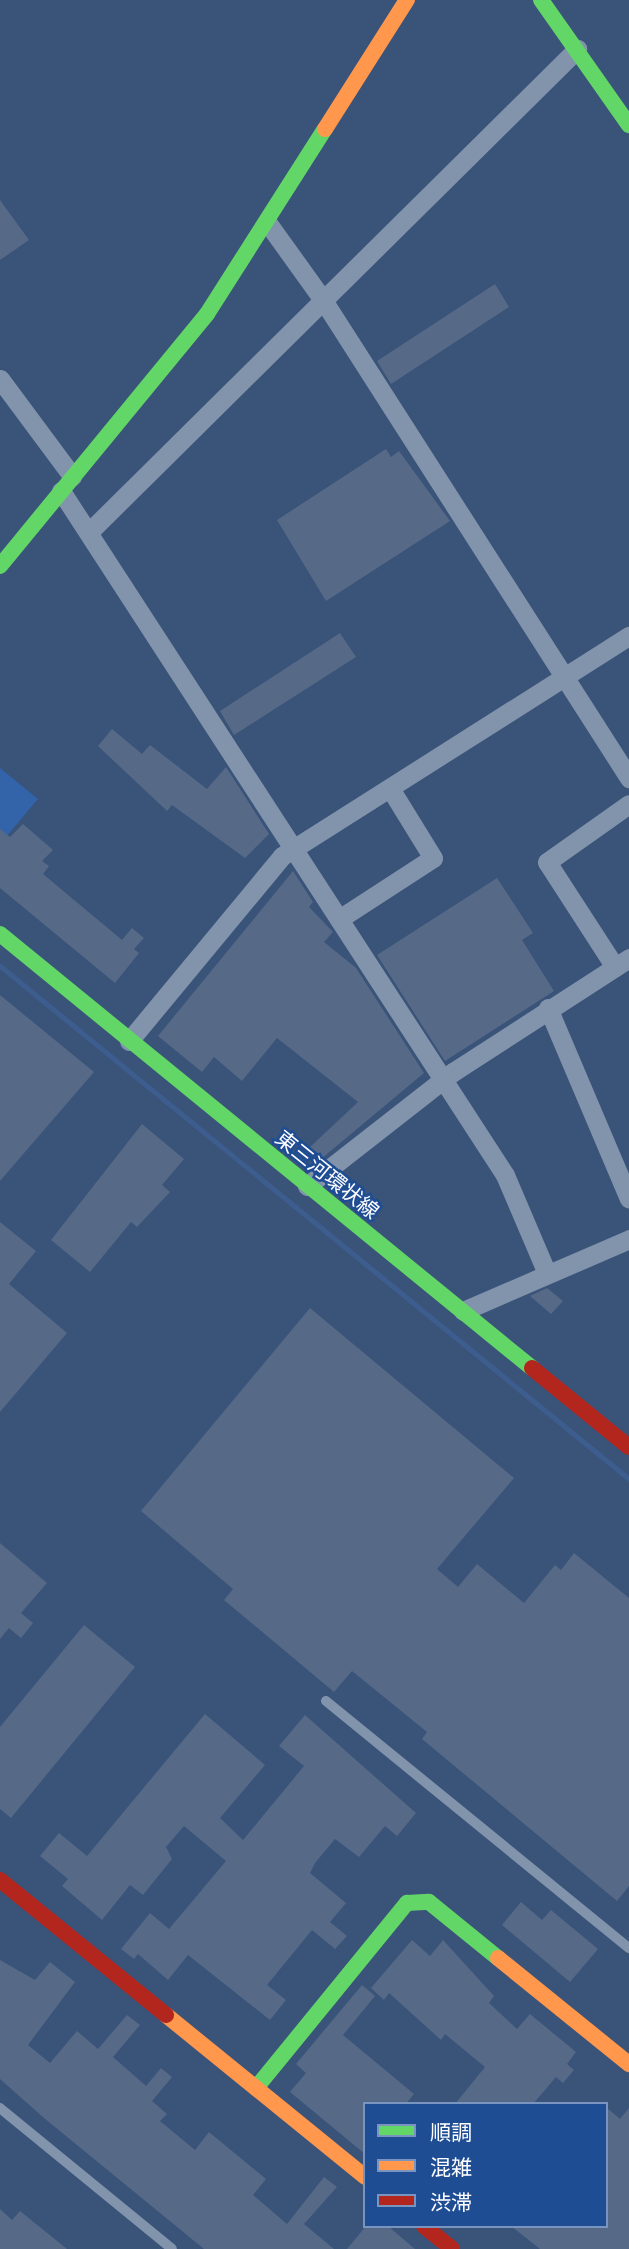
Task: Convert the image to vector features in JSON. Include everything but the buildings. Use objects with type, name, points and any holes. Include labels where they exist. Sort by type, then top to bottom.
[{"type":"street","points":[[0,566],[207,314],[407,0]]},
{"type":"street","points":[[541,0],[629,125]]},
{"type":"street","points":[[89,532],[577,49]]},
{"type":"street","points":[[267,222],[323,300],[629,778]]},
{"type":"street","points":[[0,379],[67,483],[89,532],[505,1175],[547,1271]]},
{"type":"street","points":[[129,1041],[282,856],[563,675],[629,636]]},
{"type":"street","points":[[339,919],[433,858],[390,788]]},
{"type":"street","points":[[307,1186],[442,1081],[548,1008],[622,962],[547,862],[629,804]]},
{"type":"street","name":"東三河環状線","points":[[0,934],[629,1447]]},
{"type":"street","points":[[548,1008],[629,1199]]},
{"type":"street","points":[[463,1311],[547,1271],[629,1239]]},
{"type":"street","points":[[0,1880],[363,2175]]},
{"type":"street","points":[[256,2088],[407,1903],[417,1899],[429,1902],[629,2064]]},
{"type":"street","points":[[427,2228],[452,2249]]},
{"type":"lane","points":[[326,1701],[629,1948]]},
{"type":"lane","points":[[0,2108],[172,2249]]},
{"type":"shaded area","points":[[0,768],[38,799],[0,844]]},
{"type":"waterway","points":[[0,966],[629,1479]]},
{"type":"traffic: fast","points":[[541,0],[629,125]]},
{"type":"traffic: fast","points":[[0,566],[207,314],[325,129]]},
{"type":"traffic: fast","points":[[0,934],[532,1368]]},
{"type":"traffic: fast","points":[[256,2088],[407,1903],[429,1902],[498,1958]]},
{"type":"traffic: slow","points":[[325,129],[407,0]]},
{"type":"traffic: slow","points":[[498,1958],[629,2064]]},
{"type":"traffic: slow","points":[[166,2015],[363,2175]]},
{"type":"traffic: jam","points":[[532,1368],[629,1447]]},
{"type":"traffic: jam","points":[[0,1880],[166,2015]]},
{"type":"traffic: jam","points":[[426,2228],[452,2249]]}]
